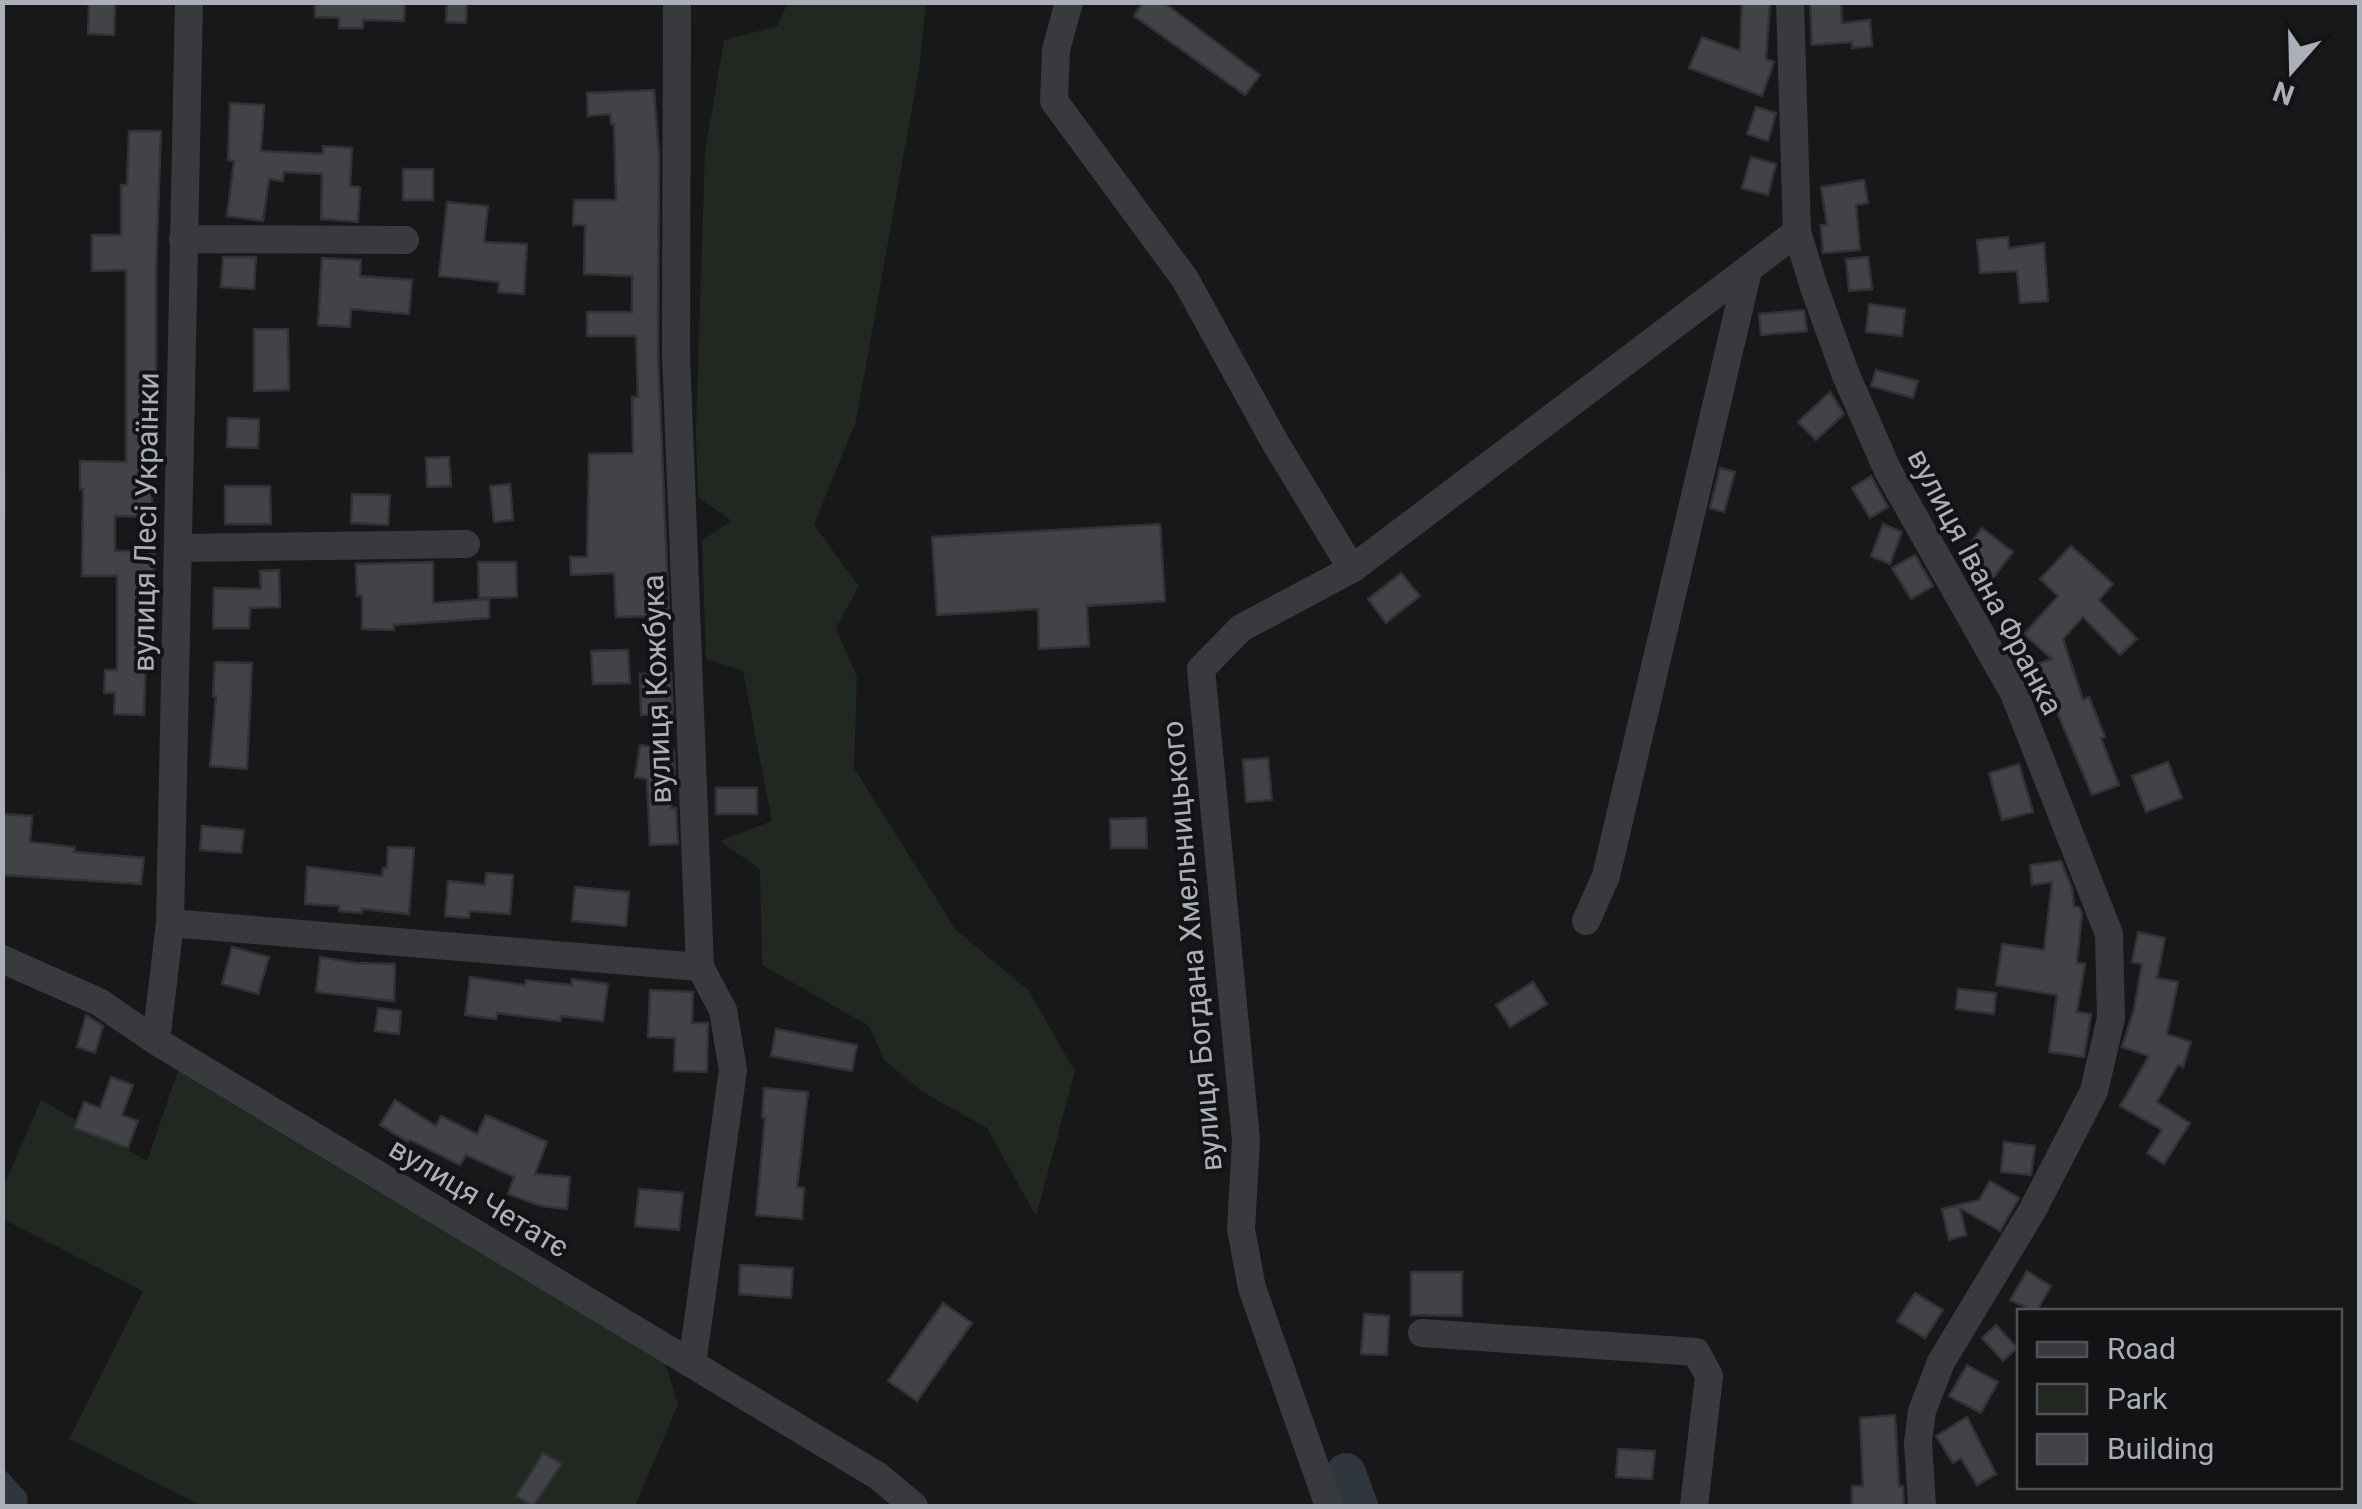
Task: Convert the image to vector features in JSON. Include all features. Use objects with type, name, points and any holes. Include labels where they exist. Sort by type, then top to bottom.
[{"type":"street","name":"вулиця Лесі Українки","points":[[156,1041],[170,924],[189,2]]},
{"type":"street","name":"вулиця Кожбука","points":[[677,2],[676,354],[700,967],[723,1010],[733,1070],[692,1364]]},
{"type":"street","points":[[1069,2],[1056,50],[1054,102],[1185,279],[1276,444],[1352,569]]},
{"type":"street","name":"вулиця Івана Франка","points":[[1790,2],[1797,232],[1845,373],[1888,471],[2014,692],[2109,934],[2111,1018],[2094,1091],[2032,1210],[1941,1362],[1922,1410],[1922,1506]]},
{"type":"street","name":"вулиця Богдана Хмельницького","points":[[1329,1506],[1252,1288],[1242,1229],[1246,1140],[1201,668],[1241,628],[1352,569],[1797,232]]},
{"type":"street","points":[[183,239],[405,240]]},
{"type":"street","points":[[1586,922],[1606,876],[1748,270]]},
{"type":"street","points":[[179,548],[466,544]]},
{"type":"street","points":[[170,924],[700,967]]},
{"type":"street","name":"вулиця Четатє","points":[[2,959],[99,1002],[156,1041],[878,1476],[914,1506]]},
{"type":"street","points":[[1422,1333],[1696,1352],[1708,1376],[1694,1506]]},
{"type":"shaded area","points":[[2,174],[5,200],[6,518],[2,518]]},
{"type":"shaded area","points":[[2,1467],[27,1494],[28,1506],[3,1506]]},
{"type":"green space","points":[[788,3],[926,3],[919,69],[856,421],[814,525],[859,586],[836,628],[857,677],[854,768],[956,930],[1028,990],[1075,1071],[1036,1216],[987,1128],[921,1091],[884,1060],[869,1026],[762,965],[760,869],[720,841],[772,821],[743,671],[706,659],[702,540],[732,521],[698,497],[696,432],[705,152],[724,40],[777,26]]},
{"type":"green space","points":[[183,1056],[661,1350],[678,1405],[635,1506],[202,1506],[69,1439],[143,1291],[3,1219],[3,1188],[41,1100],[147,1161]]},
{"type":"building","points":[[89,2],[115,2],[114,35],[88,34]]},
{"type":"building","points":[[315,2],[405,2],[404,21],[363,20],[363,28],[339,28],[339,18],[315,17]]},
{"type":"building","points":[[447,2],[467,2],[466,23],[446,22]]},
{"type":"building","points":[[1143,2],[1163,2],[1260,75],[1245,95],[1134,16]]},
{"type":"building","points":[[1742,2],[1770,2],[1766,59],[1774,62],[1762,96],[1689,68],[1702,37],[1740,51]]},
{"type":"building","points":[[1810,2],[1841,2],[1842,23],[1870,20],[1872,46],[1852,48],[1852,42],[1812,45]]},
{"type":"building","points":[[654,90],[659,155],[658,355],[669,616],[616,617],[614,573],[571,575],[570,557],[587,557],[589,454],[633,453],[632,397],[638,397],[636,336],[587,336],[587,312],[632,312],[632,276],[584,274],[585,225],[573,225],[574,200],[616,200],[614,124],[610,114],[588,116],[587,93]]},
{"type":"building","points":[[230,103],[264,105],[261,151],[323,154],[323,146],[352,148],[350,186],[360,187],[358,222],[321,219],[322,174],[284,172],[283,181],[269,179],[263,221],[227,216],[234,161],[228,160]]},
{"type":"building","points":[[1756,107],[1776,113],[1768,141],[1747,134]]},
{"type":"building","points":[[129,131],[161,131],[152,517],[115,516],[115,551],[155,551],[144,715],[114,714],[115,693],[104,693],[105,670],[117,670],[117,576],[82,576],[80,461],[126,462],[126,270],[92,271],[92,235],[121,235],[121,185],[127,185]]},
{"type":"building","points":[[1751,157],[1776,164],[1768,195],[1742,188]]},
{"type":"building","points":[[403,169],[433,169],[433,200],[403,200]]},
{"type":"building","points":[[1864,180],[1868,203],[1856,205],[1860,250],[1823,253],[1821,225],[1827,225],[1821,187]]},
{"type":"building","points":[[447,202],[488,206],[484,242],[527,244],[524,294],[498,292],[499,282],[439,276]]},
{"type":"building","points":[[2008,237],[2009,248],[2044,243],[2048,301],[2020,303],[2017,271],[1980,273],[1977,240]]},
{"type":"building","points":[[223,257],[256,257],[254,289],[221,287]]},
{"type":"building","points":[[1868,257],[1872,289],[1849,291],[1846,259]]},
{"type":"building","points":[[322,258],[361,260],[360,276],[412,280],[409,314],[351,309],[350,327],[318,325]]},
{"type":"building","points":[[1869,304],[1905,309],[1902,336],[1866,332]]},
{"type":"building","points":[[1804,310],[1807,331],[1761,335],[1759,314]]},
{"type":"building","points":[[254,329],[288,329],[289,390],[254,391]]},
{"type":"building","points":[[1876,370],[1918,381],[1913,398],[1871,386]]},
{"type":"building","points":[[1830,392],[1844,414],[1816,440],[1798,422]]},
{"type":"building","points":[[228,418],[259,419],[258,448],[227,447]]},
{"type":"building","points":[[449,457],[451,486],[427,487],[426,458]]},
{"type":"building","points":[[1720,468],[1735,472],[1724,512],[1710,508]]},
{"type":"building","points":[[1871,476],[1888,507],[1870,518],[1852,488]]},
{"type":"building","points":[[510,484],[513,520],[494,522],[490,486]]},
{"type":"building","points":[[225,486],[270,486],[271,524],[225,524]]},
{"type":"building","points":[[352,494],[390,495],[388,525],[351,523]]},
{"type":"building","points":[[1160,524],[1165,601],[1087,606],[1089,646],[1039,649],[1038,609],[937,615],[932,537]]},
{"type":"building","points":[[1883,524],[1902,532],[1890,564],[1871,556]]},
{"type":"building","points":[[1982,528],[2013,552],[1993,578],[1962,554]]},
{"type":"building","points":[[2071,546],[2113,584],[2099,600],[2137,639],[2120,655],[2083,617],[2063,639],[2083,700],[2089,697],[2105,737],[2101,738],[2119,785],[2092,795],[2054,705],[2046,708],[2032,666],[2052,659],[2024,634],[2058,596],[2040,579]]},
{"type":"building","points":[[1915,555],[1933,586],[1911,599],[1892,568]]},
{"type":"building","points":[[433,562],[433,603],[489,599],[489,618],[394,625],[394,630],[362,629],[362,595],[357,596],[356,564]]},
{"type":"building","points":[[478,562],[516,562],[517,597],[479,598]]},
{"type":"building","points":[[279,570],[280,607],[250,608],[249,628],[213,628],[214,588],[261,589],[260,571]]},
{"type":"building","points":[[1401,573],[1420,596],[1386,623],[1368,599]]},
{"type":"building","points":[[628,650],[630,683],[593,684],[591,651]]},
{"type":"building","points":[[215,662],[252,663],[247,769],[210,766]]},
{"type":"building","points":[[671,673],[673,714],[641,715],[640,674]]},
{"type":"building","points":[[640,745],[674,750],[671,808],[676,808],[678,844],[650,845],[647,779],[635,777]]},
{"type":"building","points":[[1268,758],[1272,800],[1246,802],[1243,760]]},
{"type":"building","points":[[2168,762],[2182,798],[2146,812],[2132,776]]},
{"type":"building","points":[[2019,764],[2033,812],[2002,820],[1989,773]]},
{"type":"building","points":[[716,788],[757,788],[757,814],[716,814]]},
{"type":"building","points":[[2,814],[32,816],[30,842],[75,847],[74,852],[144,858],[141,884],[2,875]]},
{"type":"building","points":[[1146,818],[1147,848],[1111,848],[1110,819]]},
{"type":"building","points":[[202,826],[244,830],[241,853],[200,850]]},
{"type":"building","points":[[388,847],[414,848],[409,914],[339,911],[339,906],[305,904],[307,867],[382,876],[383,868],[387,868]]},
{"type":"building","points":[[2061,861],[2072,888],[2074,906],[2082,913],[2077,963],[2085,964],[2077,1012],[2091,1014],[2084,1057],[2049,1052],[2057,995],[1996,985],[2002,944],[2044,950],[2052,882],[2032,885],[2030,865]]},
{"type":"building","points":[[486,873],[513,875],[510,914],[470,911],[469,918],[445,916],[448,881],[485,885]]},
{"type":"building","points":[[575,887],[629,892],[626,926],[572,921]]},
{"type":"building","points":[[2138,932],[2165,938],[2157,978],[2178,982],[2167,1034],[2191,1042],[2183,1067],[2178,1065],[2157,1102],[2190,1123],[2164,1164],[2147,1153],[2162,1130],[2120,1106],[2149,1056],[2122,1047],[2142,964],[2132,962]]},
{"type":"building","points":[[232,947],[269,957],[258,994],[222,984]]},
{"type":"building","points":[[320,957],[395,964],[394,1001],[316,992]]},
{"type":"building","points":[[470,977],[525,985],[526,980],[572,985],[572,979],[608,984],[603,1021],[561,1016],[560,1021],[497,1013],[496,1019],[465,1015]]},
{"type":"building","points":[[1533,982],[1547,1004],[1510,1027],[1496,1005]]},
{"type":"building","points":[[1958,989],[1996,993],[1994,1014],[1956,1009]]},
{"type":"building","points":[[650,990],[693,992],[692,1023],[708,1023],[707,1072],[674,1071],[675,1038],[648,1037]]},
{"type":"building","points":[[378,1008],[401,1011],[399,1034],[375,1031]]},
{"type":"building","points":[[86,1015],[103,1026],[95,1053],[77,1047]]},
{"type":"building","points":[[776,1029],[857,1045],[852,1071],[771,1056]]},
{"type":"building","points":[[111,1077],[133,1085],[122,1115],[138,1121],[128,1148],[74,1128],[84,1102],[100,1108]]},
{"type":"building","points":[[764,1088],[808,1092],[797,1187],[804,1188],[802,1219],[756,1215]]},
{"type":"building","points":[[395,1100],[436,1126],[441,1116],[477,1134],[486,1115],[547,1142],[535,1174],[570,1177],[567,1209],[541,1206],[508,1194],[514,1177],[466,1155],[460,1165],[380,1125]]},
{"type":"building","points":[[2004,1142],[2035,1146],[2031,1175],[2001,1172]]},
{"type":"building","points":[[1990,1181],[2019,1198],[2000,1231],[1960,1208],[1966,1235],[1949,1240],[1942,1209],[1979,1200]]},
{"type":"building","points":[[639,1189],[683,1193],[679,1230],[635,1226]]},
{"type":"building","points":[[740,1265],[793,1268],[791,1298],[739,1294]]},
{"type":"building","points":[[2027,1271],[2051,1286],[2038,1309],[2010,1300]]},
{"type":"building","points":[[1411,1272],[1462,1272],[1462,1316],[1411,1315]]},
{"type":"building","points":[[1915,1293],[1943,1310],[1925,1338],[1897,1321]]},
{"type":"building","points":[[943,1303],[972,1323],[917,1401],[888,1381]]},
{"type":"building","points":[[1364,1314],[1389,1316],[1387,1355],[1361,1354]]},
{"type":"building","points":[[1996,1325],[2017,1348],[2003,1361],[1982,1338]]},
{"type":"building","points":[[1967,1365],[1998,1382],[1981,1413],[1949,1396]]},
{"type":"building","points":[[1895,1415],[1899,1486],[1903,1486],[1904,1506],[1852,1506],[1852,1486],[1863,1486],[1860,1418]]},
{"type":"building","points":[[1967,1417],[1996,1474],[1977,1485],[1961,1458],[1953,1463],[1936,1436]]},
{"type":"building","points":[[1618,1449],[1655,1451],[1652,1479],[1616,1477]]},
{"type":"building","points":[[543,1453],[562,1464],[533,1506],[516,1496]]},
{"type":"waterway","points":[[1346,1473],[1358,1506]]}]
